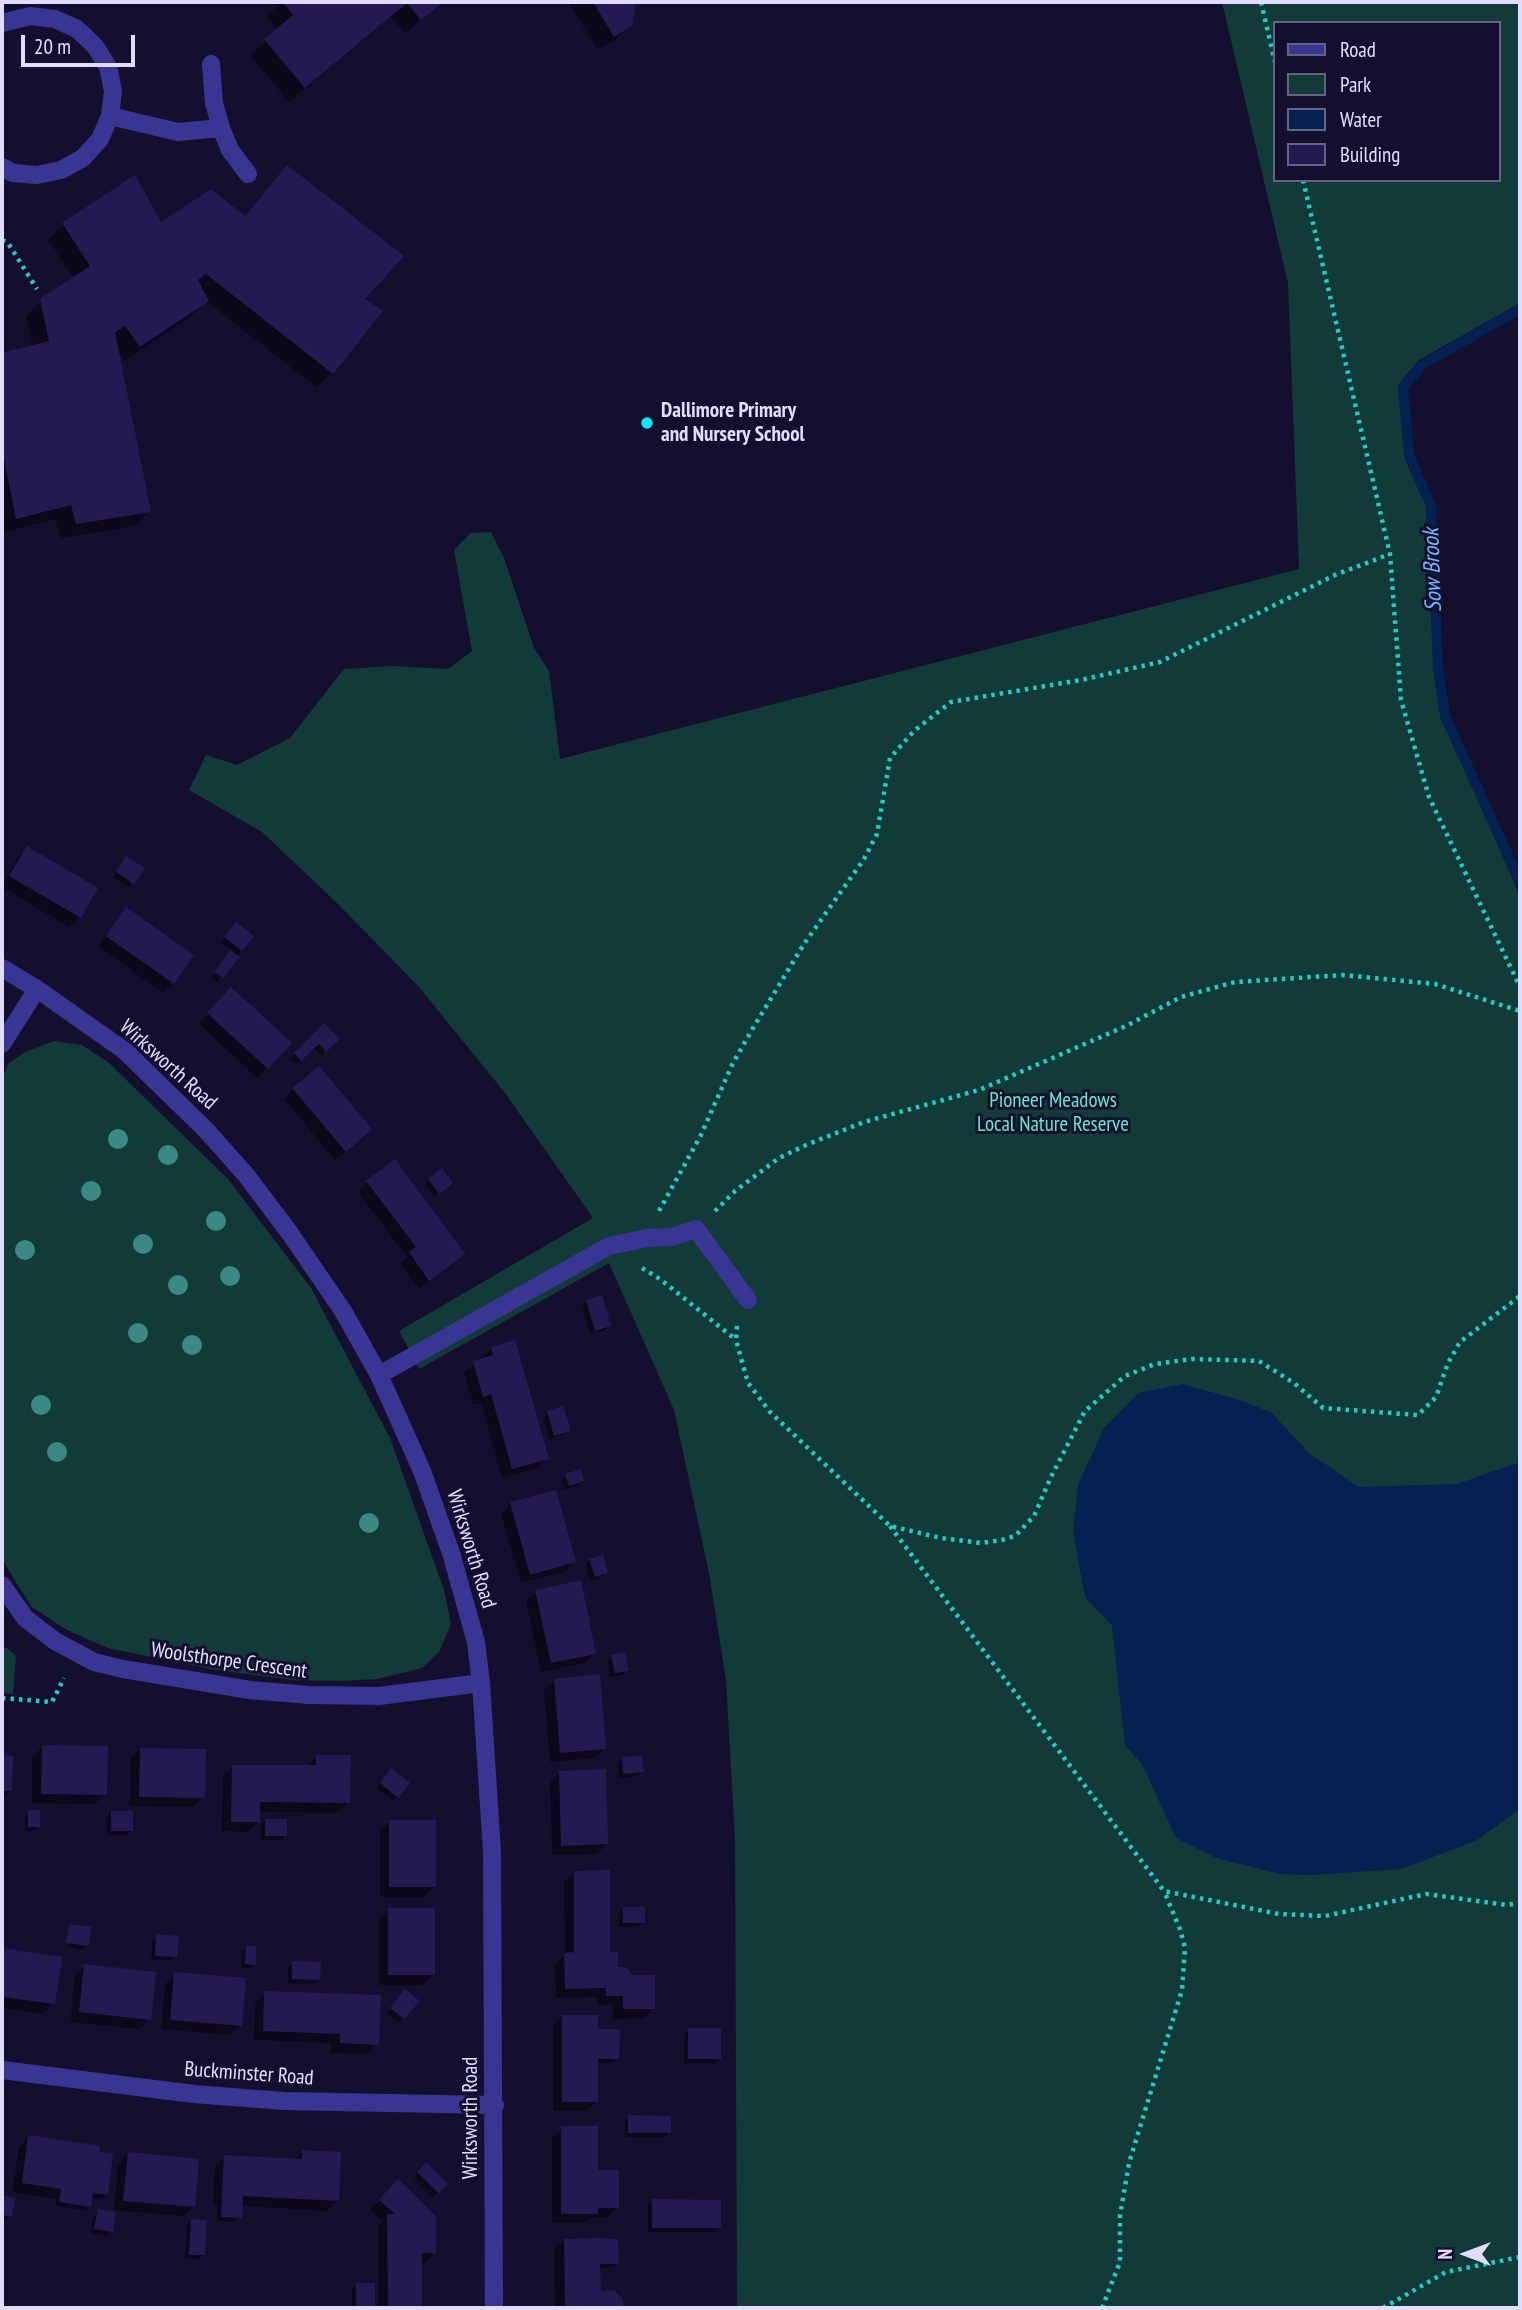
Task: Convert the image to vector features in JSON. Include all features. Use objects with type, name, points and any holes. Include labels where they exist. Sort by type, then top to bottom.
[{"type":"street","points":[[2,23],[30,16],[55,19],[77,29],[95,46],[108,67],[113,91],[110,116],[100,139],[83,158],[61,170],[37,175],[13,173],[2,167]]},
{"type":"street","points":[[211,64],[214,103],[221,128],[230,150],[248,174]]},
{"type":"street","points":[[110,116],[178,132],[221,128]]},
{"type":"street","name":"Wirksworth Road","points":[[2,968],[37,989],[125,1051],[206,1130],[246,1175],[343,1311],[379,1375],[422,1471],[451,1553],[476,1643],[481,1684],[492,1852],[494,2308]]},
{"type":"street","points":[[2,1044],[37,989]]},
{"type":"street","points":[[379,1375],[609,1246],[647,1238],[672,1237],[696,1229],[748,1300]]},
{"type":"street","name":"Woolsthorpe Crescent","points":[[2,1586],[25,1618],[55,1641],[94,1662],[123,1669],[250,1690],[379,1696],[481,1684]]},
{"type":"street","name":"Buckminster Road","points":[[2,2070],[194,2094],[271,2100],[495,2105]]},
{"type":"path","points":[[1261,2],[1274,58]]},
{"type":"path","points":[[1303,182],[1390,554],[1401,700],[1429,797],[1520,987]]},
{"type":"path","points":[[2,240],[8,243],[37,289]]},
{"type":"path","points":[[647,1238],[654,1219],[701,1135],[732,1065],[753,1028],[804,944],[864,859],[877,834],[890,758],[914,732],[951,702],[1081,680],[1160,662],[1335,575],[1390,554]]},
{"type":"path","points":[[696,1229],[735,1191],[779,1158],[806,1145],[864,1122],[979,1090],[1126,1026],[1181,997],[1235,982],[1343,975],[1435,984],[1520,1011]]},
{"type":"path","points":[[609,1246],[660,1279],[736,1340]]},
{"type":"path","points":[[890,1526],[941,1538],[981,1543],[1016,1536],[1034,1516],[1084,1411],[1125,1376],[1155,1364],[1192,1359],[1259,1361],[1294,1382],[1323,1408],[1418,1415],[1436,1397],[1448,1363],[1460,1342],[1520,1296]]},
{"type":"path","points":[[748,1300],[738,1316],[736,1340],[748,1383],[770,1412],[890,1526],[1164,1891],[1180,1929],[1185,1948],[1182,1990],[1129,2163],[1120,2216],[1120,2262],[1102,2308]]},
{"type":"path","points":[[2,1698],[52,1702],[74,1651]]},
{"type":"path","points":[[1164,1891],[1279,1914],[1325,1916],[1426,1894],[1507,1905],[1520,1903]]},
{"type":"path","points":[[1383,2308],[1446,2272],[1520,2258]]},
{"type":"green space","name":"Pioneer Meadows Local Nature Reserve","points":[[1222,2],[1520,2],[1520,303],[1419,360],[1398,385],[1408,467],[1426,505],[1435,664],[1443,719],[1520,896],[1520,2308],[737,2308],[735,1839],[726,1680],[709,1573],[674,1410],[609,1263],[419,1369],[399,1331],[593,1218],[505,1093],[419,987],[338,904],[262,832],[189,790],[206,755],[237,765],[290,738],[344,669],[393,666],[448,669],[472,651],[454,550],[471,533],[491,532],[504,558],[534,648],[549,671],[560,759],[1299,569],[1288,283]]},
{"type":"green space","points":[[54,1041],[82,1045],[108,1062],[228,1179],[311,1288],[390,1438],[444,1590],[451,1624],[439,1652],[422,1668],[378,1679],[292,1680],[210,1669],[108,1648],[65,1629],[32,1607],[15,1581],[2,1558],[2,1078],[9,1063],[25,1052]]},
{"type":"green space","points":[[7,1648],[16,1656],[13,1694],[2,1693],[2,1649]]},
{"type":"water","points":[[1183,1384],[1243,1401],[1272,1413],[1309,1453],[1359,1487],[1457,1484],[1520,1462],[1520,1809],[1477,1840],[1402,1869],[1311,1875],[1280,1874],[1216,1858],[1176,1838],[1142,1764],[1125,1745],[1112,1626],[1085,1597],[1073,1532],[1078,1485],[1104,1428],[1138,1393]]},
{"type":"building","points":[[282,2],[443,2],[421,20],[407,3],[305,88],[264,39],[293,15]]},
{"type":"building","points":[[593,2],[636,2],[632,26],[614,37]]},
{"type":"building","points":[[287,165],[404,256],[365,299],[383,311],[333,374],[206,274],[198,280],[209,301],[140,347],[125,326],[115,332],[151,512],[76,524],[71,505],[16,519],[2,449],[2,353],[49,341],[40,299],[90,266],[62,223],[135,175],[161,222],[211,189],[245,216]]},
{"type":"building","points":[[27,846],[98,888],[81,918],[9,876]]},
{"type":"building","points":[[126,856],[145,868],[134,884],[116,872]]},
{"type":"building","points":[[126,907],[194,955],[174,984],[106,936]]},
{"type":"building","points":[[236,922],[254,936],[242,951],[224,937]]},
{"type":"building","points":[[231,950],[240,957],[223,978],[214,972]]},
{"type":"building","points":[[231,987],[292,1043],[268,1069],[207,1013]]},
{"type":"building","points":[[324,1023],[340,1039],[326,1052],[319,1044],[301,1061],[294,1053]]},
{"type":"building","points":[[319,1066],[372,1129],[346,1152],[292,1088]]},
{"type":"building","points":[[395,1159],[465,1254],[429,1281],[409,1252],[416,1247],[366,1181]]},
{"type":"building","points":[[442,1168],[453,1183],[439,1194],[428,1179]]},
{"type":"building","points":[[602,1295],[611,1326],[595,1331],[586,1300]]},
{"type":"building","points":[[515,1340],[549,1459],[512,1469],[491,1394],[483,1397],[473,1361],[493,1355],[491,1347]]},
{"type":"building","points":[[563,1406],[571,1431],[554,1436],[547,1411]]},
{"type":"building","points":[[581,1469],[584,1481],[569,1486],[565,1474]]},
{"type":"building","points":[[556,1490],[576,1562],[530,1575],[510,1502]]},
{"type":"building","points":[[603,1555],[608,1573],[595,1577],[589,1559]]},
{"type":"building","points":[[581,1580],[596,1654],[551,1663],[535,1590]]},
{"type":"building","points":[[625,1652],[629,1671],[615,1673],[611,1655]]},
{"type":"building","points":[[600,1674],[606,1749],[560,1753],[554,1679]]},
{"type":"building","points":[[42,1745],[108,1746],[107,1795],[41,1794]]},
{"type":"building","points":[[140,1748],[206,1749],[205,1798],[139,1797]]},
{"type":"building","points":[[2,1755],[13,1756],[12,1791],[2,1791]]},
{"type":"building","points":[[316,1755],[351,1755],[350,1803],[260,1802],[260,1822],[231,1822],[232,1765],[316,1765]]},
{"type":"building","points":[[642,1755],[644,1772],[623,1774],[622,1757]]},
{"type":"building","points":[[391,1768],[410,1783],[398,1798],[380,1783]]},
{"type":"building","points":[[606,1769],[608,1844],[561,1846],[559,1771]]},
{"type":"building","points":[[28,1810],[40,1810],[40,1827],[28,1827]]},
{"type":"building","points":[[111,1811],[133,1811],[133,1831],[111,1831]]},
{"type":"building","points":[[265,1819],[287,1819],[287,1836],[265,1836]]},
{"type":"building","points":[[389,1820],[436,1820],[436,1887],[389,1887]]},
{"type":"building","points":[[610,1870],[610,1952],[618,1952],[618,1967],[626,1967],[632,1975],[655,1975],[655,2009],[623,2009],[623,1996],[606,1996],[606,1988],[565,1989],[564,1953],[574,1952],[574,1871]]},
{"type":"building","points":[[623,1907],[645,1907],[645,1923],[623,1923]]},
{"type":"building","points":[[388,1908],[435,1908],[435,1975],[388,1975]]},
{"type":"building","points":[[69,1924],[91,1927],[89,1946],[66,1943]]},
{"type":"building","points":[[156,1934],[179,1936],[177,1957],[155,1956]]},
{"type":"building","points":[[246,1946],[256,1946],[256,1965],[245,1964]]},
{"type":"building","points":[[2,1948],[62,1957],[55,2004],[2,1997]]},
{"type":"building","points":[[292,1961],[321,1962],[320,1980],[292,1979]]},
{"type":"building","points":[[84,1964],[156,1972],[151,2020],[79,2012]]},
{"type":"building","points":[[174,1972],[246,1978],[242,2026],[170,2020]]},
{"type":"building","points":[[405,1989],[420,2001],[404,2019],[390,2008]]},
{"type":"building","points":[[264,1991],[381,1995],[379,2045],[340,2043],[340,2034],[263,2031]]},
{"type":"building","points":[[562,2015],[598,2015],[598,2029],[620,2029],[619,2059],[598,2059],[598,2102],[562,2102]]},
{"type":"building","points":[[688,2028],[721,2028],[721,2059],[688,2059]]},
{"type":"building","points":[[628,2115],[671,2116],[671,2133],[628,2133]]},
{"type":"building","points":[[561,2126],[598,2126],[598,2170],[619,2170],[619,2208],[598,2208],[598,2214],[561,2214]]},
{"type":"building","points":[[28,2135],[100,2146],[99,2152],[113,2154],[108,2195],[93,2193],[91,2207],[59,2202],[61,2189],[22,2183]]},
{"type":"building","points":[[302,2150],[341,2152],[339,2201],[243,2196],[242,2218],[221,2217],[224,2155],[302,2159]]},
{"type":"building","points":[[128,2152],[199,2159],[195,2207],[123,2201]]},
{"type":"building","points":[[426,2162],[448,2184],[439,2194],[417,2172]]},
{"type":"building","points":[[398,2179],[436,2216],[436,2253],[422,2253],[422,2308],[388,2308],[387,2214],[395,2214],[379,2200]]},
{"type":"building","points":[[2,2195],[15,2198],[12,2217],[2,2215]]},
{"type":"building","points":[[652,2199],[721,2200],[721,2228],[652,2228]]},
{"type":"building","points":[[98,2209],[116,2212],[113,2232],[94,2229]]},
{"type":"building","points":[[191,2219],[207,2220],[205,2255],[189,2255]]},
{"type":"building","points":[[564,2239],[618,2239],[619,2264],[600,2264],[601,2291],[614,2290],[623,2299],[623,2308],[565,2308]]},
{"type":"building","points":[[356,2283],[375,2283],[375,2307],[356,2307]]},
{"type":"waterway","name":"Sow Brook","points":[[1520,309],[1422,365],[1403,388],[1409,455],[1431,506],[1438,667],[1445,716],[1520,882]]},
{"type":"place","name":"Dallimore Primary and Nursery School","points":[[647,423]]}]
